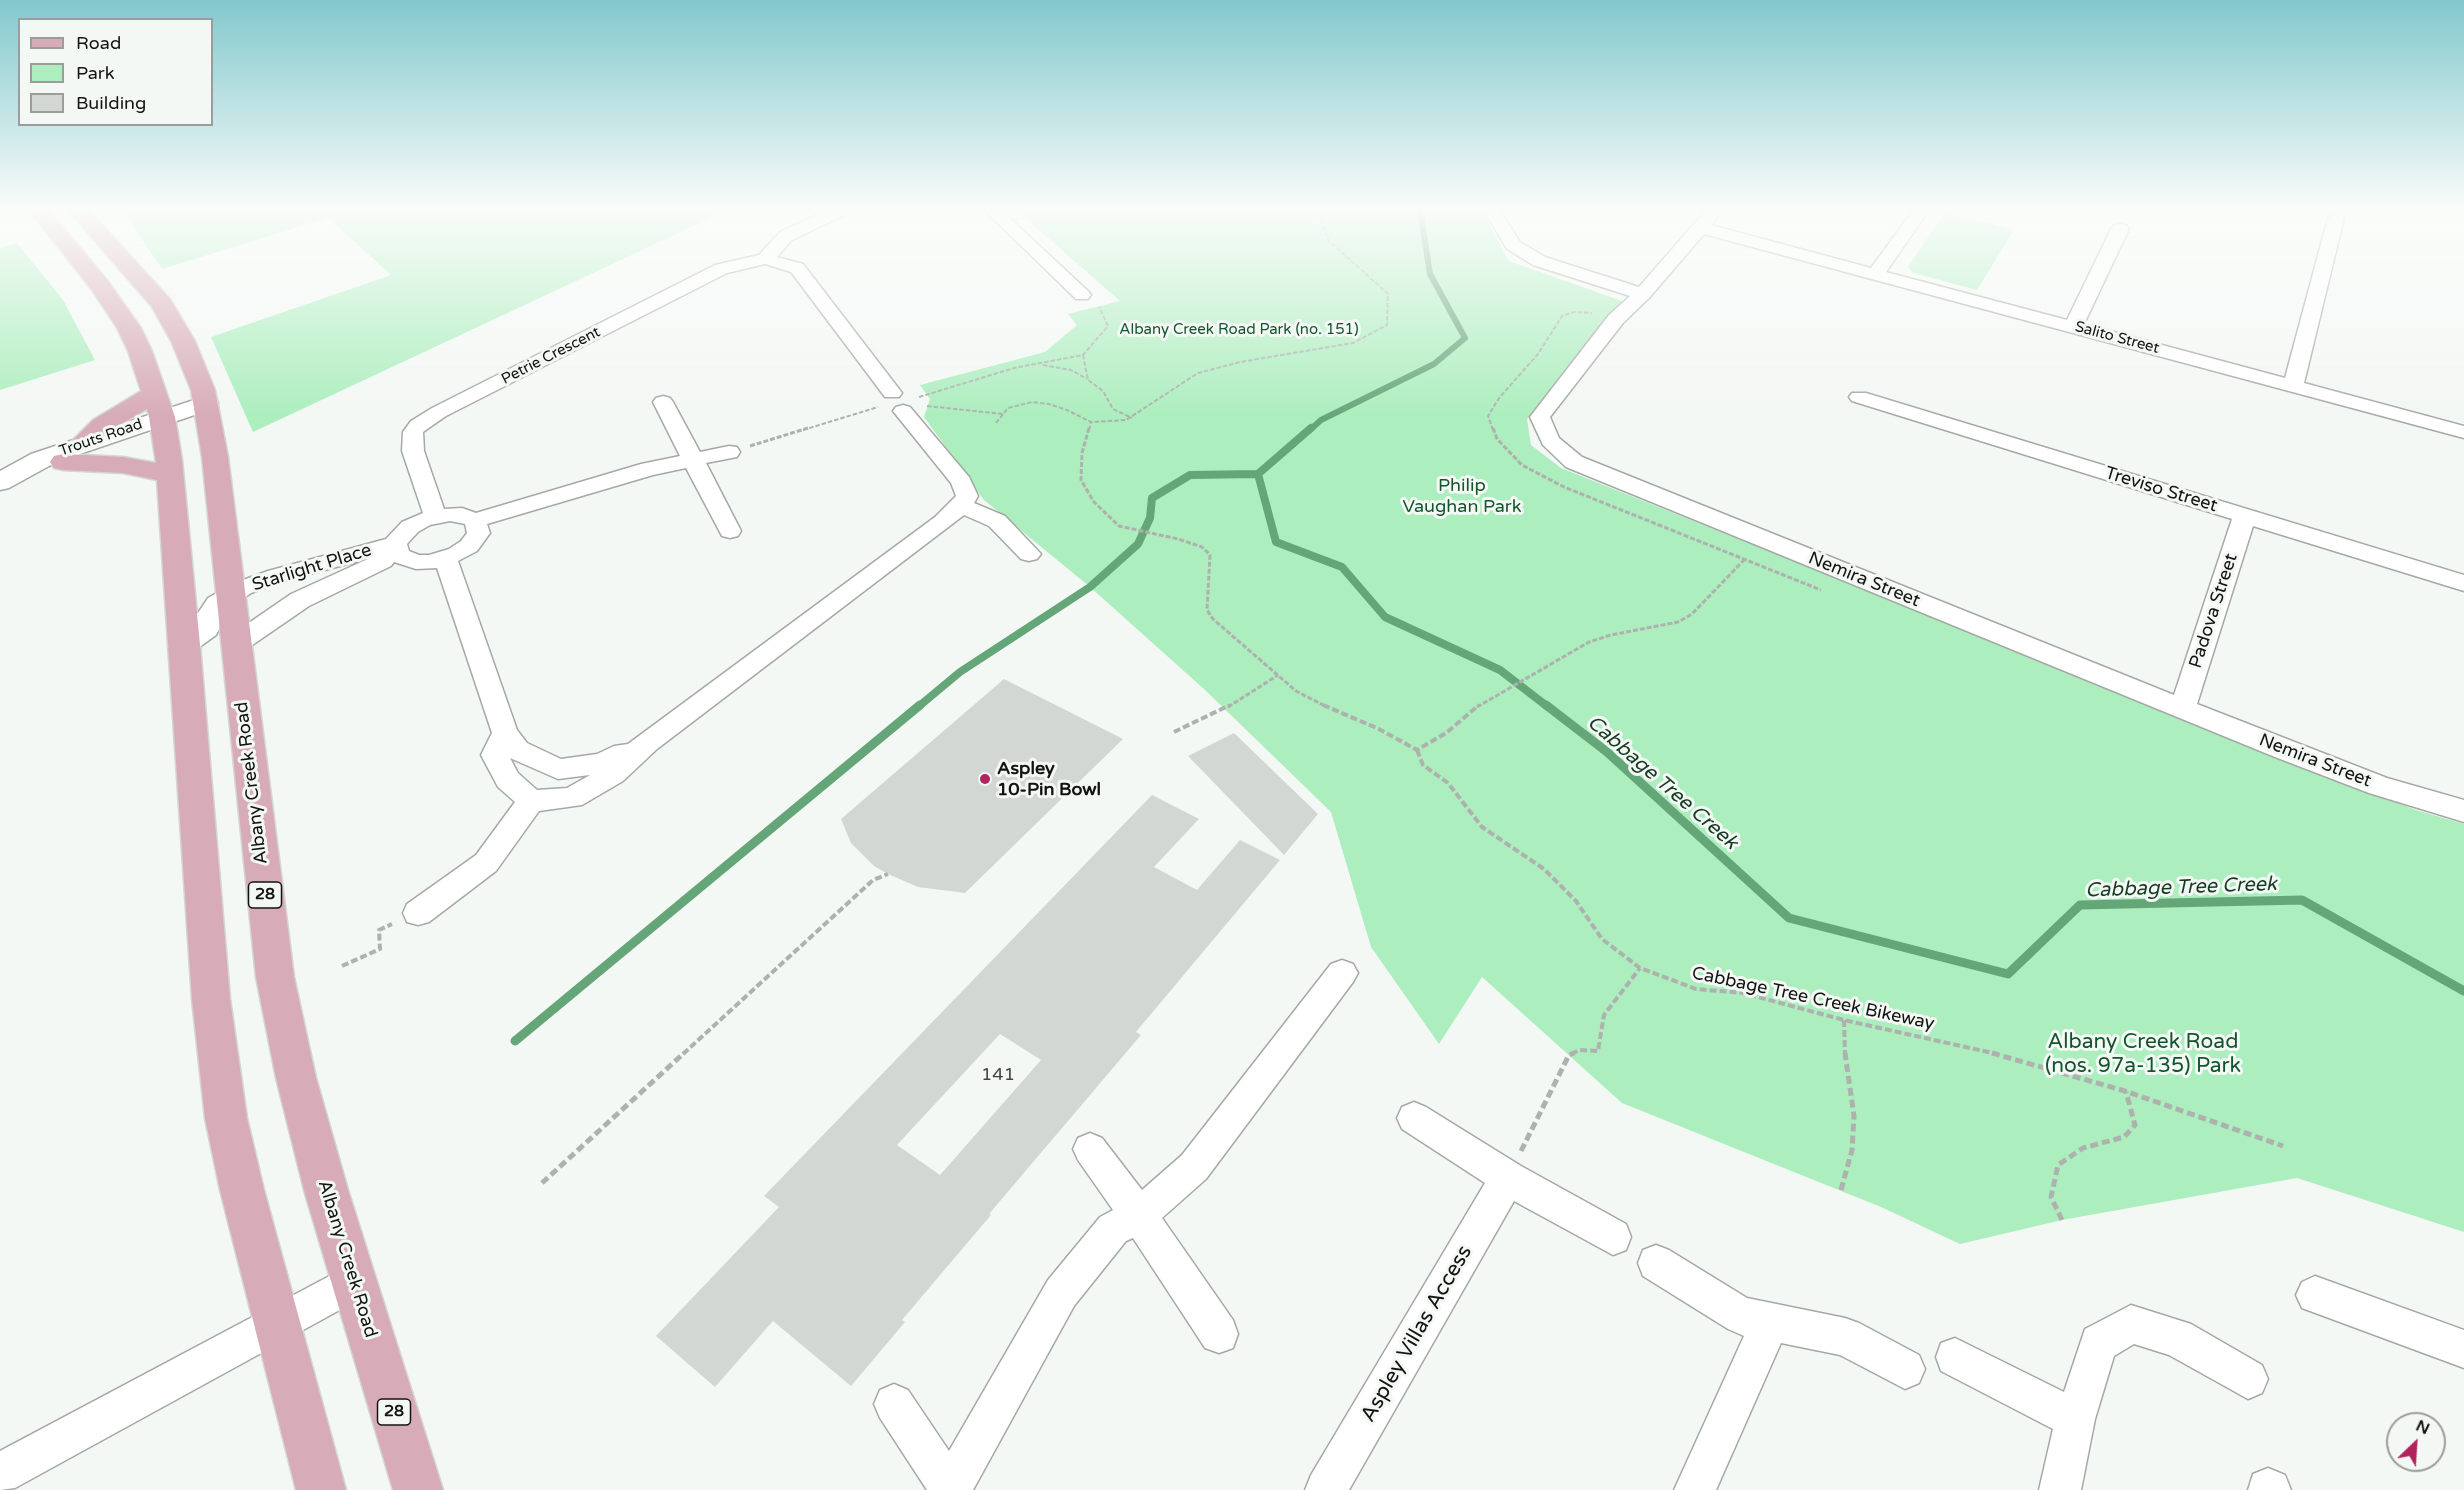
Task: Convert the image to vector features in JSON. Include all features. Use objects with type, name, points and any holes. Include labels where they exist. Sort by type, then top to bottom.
[{"type":"main road","points":[[94,279],[129,328],[140,351],[160,413],[170,474],[211,999],[226,1118],[321,1490]]},
{"type":"main road","name":"Albany Creek Road","points":[[140,279],[170,317],[198,374],[208,409],[275,977],[296,1078],[354,1281],[418,1490]]},
{"type":"main road","points":[[63,462],[123,465],[170,474]]},
{"type":"street","name":"Petrie Crescent","points":[[435,516],[413,451],[413,432],[418,425],[439,412],[702,279]]},
{"type":"street","name":"Petrie Crescent","points":[[805,279],[961,482],[967,496],[962,506]]},
{"type":"street","points":[[1065,279],[1082,295]]},
{"type":"street","points":[[1594,279],[1643,294]]},
{"type":"street","name":"Nemira Street","points":[[1656,279],[1616,319],[1540,417],[1550,441],[1574,462],[2379,786],[2464,812]]},
{"type":"street","name":"Salito Street","points":[[1892,279],[2464,432]]},
{"type":"street","points":[[2073,327],[2096,279]]},
{"type":"street","points":[[2293,386],[2321,279]]},
{"type":"street","name":"Treviso Street","points":[[1859,397],[2464,583]]},
{"type":"street","points":[[663,402],[730,531]]},
{"type":"street","name":"Trouts Road","points":[[0,482],[40,459],[160,413],[208,409]]},
{"type":"street","name":"Trouts Road","points":[[0,482],[63,462],[160,413]]},
{"type":"street","points":[[476,529],[653,480],[694,461],[729,452]]},
{"type":"street","points":[[505,733],[495,755],[508,780],[531,801],[572,798],[613,774],[647,742],[962,506],[997,522],[1029,554]]},
{"type":"street","points":[[462,515],[476,529],[469,546],[446,558],[416,562],[397,550],[410,527],[435,516],[462,515]]},
{"type":"street","name":"Padova Street","points":[[2182,707],[2245,515]]},
{"type":"street","name":"Starlight Place","points":[[185,645],[207,629],[211,610],[231,595],[276,576],[397,550]]},
{"type":"street","name":"Starlight Place","points":[[236,644],[300,600],[397,550]]},
{"type":"street","points":[[446,558],[505,733],[517,750],[558,769],[601,764],[647,742]]},
{"type":"street","points":[[418,913],[486,863],[531,801]]},
{"type":"street","points":[[894,1404],[951,1490],[1061,1293],[1113,1229],[1139,1215],[1194,1167],[1342,973]]},
{"type":"street","points":[[1414,1118],[1508,1178],[1613,1237]]},
{"type":"street","points":[[1090,1149],[1139,1215],[1219,1334]]},
{"type":"street","name":"Aspley Villas Access","points":[[1326,1490],[1508,1178]]},
{"type":"street","points":[[1656,1263],[1741,1316],[1845,1337],[1905,1369]]},
{"type":"street","points":[[0,1473],[354,1281]]},
{"type":"street","points":[[2315,1295],[2464,1349]]},
{"type":"street","points":[[1695,1490],[1770,1323]]},
{"type":"street","points":[[2060,1490],[2075,1419],[2099,1343],[2131,1324],[2177,1338],[2248,1379]]},
{"type":"street","points":[[1955,1357],[2075,1419]]},
{"type":"path","points":[[996,423],[1014,405],[1041,403],[1067,410],[1091,422],[1133,417],[1198,373],[1240,362],[1353,344],[1387,325],[1388,294],[1371,279]]},
{"type":"path","points":[[729,452],[901,403],[994,373],[1083,355],[1108,326],[1102,310],[1082,295]]},
{"type":"path","points":[[1083,355],[1088,380]]},
{"type":"path","points":[[1041,365],[1071,370],[1103,391],[1113,409],[1133,417]]},
{"type":"path","points":[[901,403],[1003,414]]},
{"type":"path","name":"Cabbage Tree Creek Bikeway","points":[[1091,422],[1082,453],[1081,480],[1094,502],[1119,526],[1178,538],[1202,547],[1210,555],[1207,610],[1213,618],[1296,691],[1379,729],[1417,750],[1423,765],[1448,783],[1482,827],[1544,869],[1576,900],[1602,939],[1640,968],[1696,989],[1743,993],[1844,1020],[1968,1046],[2125,1091],[2283,1146]]},
{"type":"path","points":[[1417,750],[1446,733],[1483,702],[1589,642],[1611,634],[1678,622],[1692,614],[1744,560]]},
{"type":"path","points":[[1174,732],[1224,709],[1278,675]]},
{"type":"path","points":[[542,1183],[873,880],[888,874]]},
{"type":"path","points":[[342,966],[380,949],[379,930],[418,913]]},
{"type":"path","points":[[1508,1178],[1569,1055],[1580,1050],[1598,1052],[1604,1015],[1640,968]]},
{"type":"path","points":[[1841,1190],[1852,1150],[1854,1116],[1845,1063],[1844,1020]]},
{"type":"path","points":[[2062,1221],[2051,1197],[2058,1165],[2083,1148],[2124,1137],[2134,1125],[2125,1091]]},
{"type":"green space","points":[[0,279],[46,279],[63,300],[95,360],[0,390]]},
{"type":"green space","points":[[381,279],[581,279],[253,432],[211,337]]},
{"type":"green space","points":[[1094,279],[1559,279],[1622,301],[1527,419],[1531,445],[1561,468],[2416,810],[2464,824],[2464,1232],[2297,1178],[2062,1220],[1960,1244],[1881,1207],[1622,1103],[1482,977],[1439,1044],[1371,947],[1331,812],[1204,689],[1090,587],[984,500],[924,417],[930,399],[920,385],[1045,352],[1077,325],[1068,314],[1120,301]]},
{"type":"green space","points":[[1934,279],[1984,279],[1977,290]]},
{"type":"building","name":"Aspley 10-Pin Bowl","points":[[1004,679],[1123,739],[965,893],[918,887],[874,866],[851,843],[841,819]]},
{"type":"building","points":[[1234,733],[1318,814],[1284,855],[1188,756]]},
{"type":"building","points":[[1152,795],[1199,819],[1154,867],[1197,890],[1240,840],[1280,860],[1136,1032],[1141,1035],[989,1214],[991,1215],[902,1320],[905,1322],[851,1386],[773,1321],[715,1387],[656,1336],[779,1207],[764,1196]],"holes":[[[1000,1034],[1041,1060],[940,1175],[897,1145]]]},
{"type":"waterway","name":"Cabbage Tree Creek","points":[[1310,430],[1321,420],[1434,364],[1465,338],[1432,279]]},
{"type":"waterway","name":"Cabbage Tree Creek","points":[[1258,474],[1311,428]]},
{"type":"waterway","points":[[918,707],[960,672],[1090,587],[1138,544],[1150,518],[1152,498],[1190,475],[1258,474]]},
{"type":"waterway","name":"Cabbage Tree Creek","points":[[1258,474],[1276,542],[1342,567],[1385,617],[1500,670],[1548,707]]},
{"type":"waterway","points":[[515,1041],[920,705]]},
{"type":"waterway","name":"Cabbage Tree Creek","points":[[1546,705],[1607,752],[1789,918],[2008,974],[2080,905],[2302,900],[2464,991]]},
{"type":"place","name":"Aspley 10-Pin Bowl","points":[[985,779]]},
{"type":"park label","name":"Albany Creek Road Park (no. 151)","points":[[1239,330]]},
{"type":"park label","name":"Philip Vaughan Park","points":[[1462,496]]},
{"type":"park label","name":"Albany Creek Road (nos. 97a-135) Park","points":[[2143,1054]]}]
